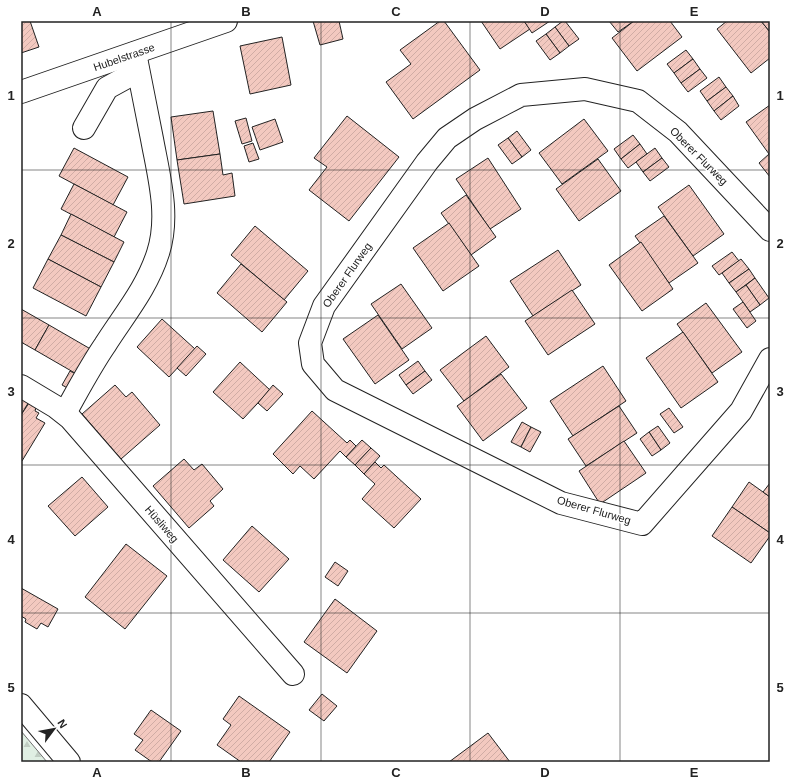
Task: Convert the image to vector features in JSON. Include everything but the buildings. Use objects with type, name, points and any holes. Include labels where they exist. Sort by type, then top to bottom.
[{"type":"street","name":"Hubelstrasse","points":[[21,92],[137,62],[226,21]]},
{"type":"street","points":[[65,413],[104,346],[142,290],[150,275],[158,252],[163,229],[164,204],[137,62],[107,88],[84,128]]},
{"type":"street","name":"Oberer Flurweg","points":[[770,230],[678,132],[638,101],[585,89],[521,95],[475,119],[447,138],[427,162],[324,306],[310,343],[314,364],[335,390],[561,503],[642,524],[740,411],[770,359]]},
{"type":"street","name":"Hüsliweg","points":[[21,386],[65,413],[293,674]]},
{"type":"street","points":[[21,705],[69,762]]},
{"type":"green space","points":[[21,731],[47,762],[21,762]]}]
